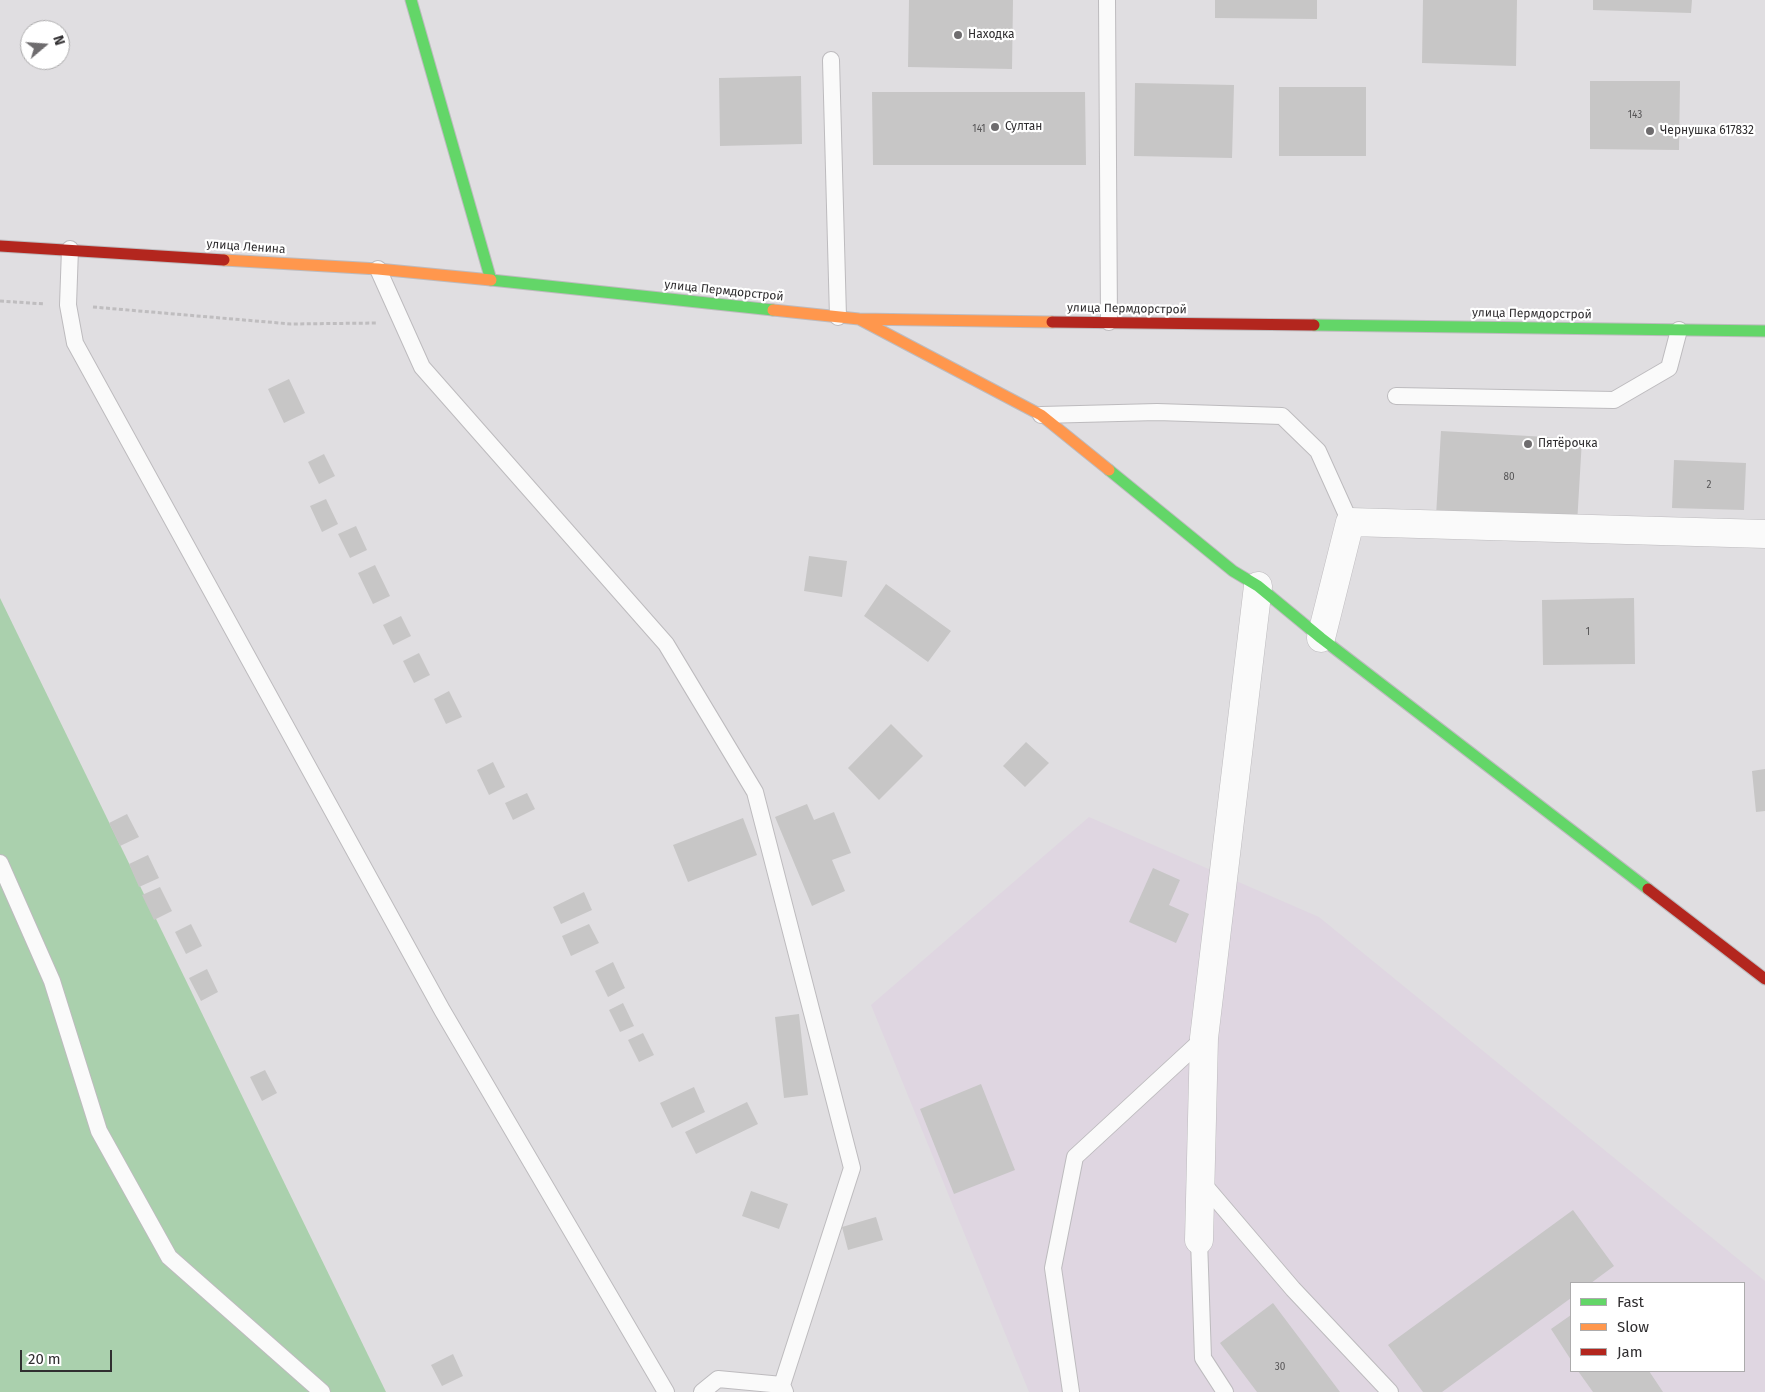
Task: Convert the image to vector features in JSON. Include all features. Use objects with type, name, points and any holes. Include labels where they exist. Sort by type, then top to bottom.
[{"type":"main road","points":[[411,0],[491,280]]},
{"type":"main road","name":"улица Ленина","points":[[0,246],[378,269],[491,280]]},
{"type":"main road","name":"улица Пермдорстрой","points":[[491,280],[859,319],[1765,331]]},
{"type":"main road","points":[[859,319],[1041,415],[1234,571],[1258,586],[1321,638],[1765,979]]},
{"type":"street","points":[[1321,638],[1350,522],[1765,534]]},
{"type":"street","points":[[1198,1240],[1204,1038],[1258,586]]},
{"type":"lane","points":[[1107,0],[1109,322]]},
{"type":"lane","points":[[830,60],[838,317]]},
{"type":"lane","points":[[70,249],[68,305],[75,343],[422,976],[666,1392]]},
{"type":"lane","points":[[378,269],[422,367],[666,644],[756,792],[852,1168],[784,1388],[718,1379],[702,1392]]},
{"type":"lane","points":[[1396,396],[1614,400],[1669,368],[1679,330]]},
{"type":"lane","points":[[1041,415],[1157,412],[1282,416],[1318,451],[1350,522]]},
{"type":"lane","points":[[0,863],[52,981],[99,1131],[169,1257],[322,1392]]},
{"type":"lane","points":[[1071,1392],[1053,1268],[1075,1157],[1204,1038]]},
{"type":"lane","points":[[1200,1180],[1292,1289],[1390,1392]]},
{"type":"lane","points":[[1198,1240],[1203,1358],[1225,1392]]},
{"type":"path","points":[[0,301],[291,324],[402,323]]},
{"type":"shaded area","points":[[1089,817],[1319,917],[1765,1281],[1765,1392],[1029,1392],[871,1005]]},
{"type":"green space","points":[[0,598],[386,1392],[0,1392]]},
{"type":"building","points":[[909,0],[1013,0],[1012,69],[908,67]]},
{"type":"building","points":[[1215,0],[1317,0],[1317,19],[1215,18]]},
{"type":"building","points":[[1423,0],[1517,0],[1516,66],[1422,63]]},
{"type":"building","points":[[1593,0],[1692,0],[1691,13],[1593,10]]},
{"type":"building","points":[[801,76],[802,144],[720,146],[719,78]]},
{"type":"building","points":[[1590,81],[1680,81],[1679,150],[1590,149]]},
{"type":"building","points":[[1135,83],[1234,85],[1232,158],[1134,156]]},
{"type":"building","points":[[1279,87],[1366,87],[1366,156],[1279,156]]},
{"type":"building","points":[[872,92],[1085,92],[1086,165],[873,165]]},
{"type":"building","points":[[289,379],[305,413],[284,423],[268,389]]},
{"type":"building","points":[[1441,431],[1582,439],[1577,524],[1436,516]]},
{"type":"building","points":[[324,454],[335,476],[319,484],[308,462]]},
{"type":"building","points":[[1674,460],[1746,463],[1744,510],[1672,508]]},
{"type":"building","points":[[326,499],[338,524],[322,532],[310,506]]},
{"type":"building","points":[[356,526],[367,550],[350,558],[338,534]]},
{"type":"building","points":[[809,556],[847,561],[842,597],[804,591]]},
{"type":"building","points":[[375,565],[390,596],[373,604],[358,573]]},
{"type":"building","points":[[886,584],[951,631],[928,662],[864,616]]},
{"type":"building","points":[[1634,598],[1635,664],[1543,665],[1542,600]]},
{"type":"building","points":[[401,616],[411,636],[393,645],[383,625]]},
{"type":"building","points":[[419,653],[430,675],[414,683],[403,661]]},
{"type":"building","points":[[449,691],[462,717],[446,724],[434,699]]},
{"type":"building","points":[[891,724],[923,756],[879,800],[848,768]]},
{"type":"building","points":[[1026,742],[1049,763],[1025,787],[1003,766]]},
{"type":"building","points":[[493,762],[505,787],[489,795],[477,770]]},
{"type":"building","points":[[1765,769],[1765,811],[1756,812],[1752,771]]},
{"type":"building","points":[[527,793],[535,809],[513,820],[505,803]]},
{"type":"building","points":[[807,804],[814,820],[834,812],[851,853],[832,860],[845,891],[812,906],[775,817]]},
{"type":"building","points":[[127,814],[139,837],[120,846],[109,823]]},
{"type":"building","points":[[743,818],[757,855],[688,882],[673,845]]},
{"type":"building","points":[[148,855],[159,878],[139,887],[129,864]]},
{"type":"building","points":[[1153,868],[1180,880],[1169,905],[1189,914],[1176,943],[1129,922]]},
{"type":"building","points":[[160,887],[172,911],[154,920],[142,895]]},
{"type":"building","points":[[584,892],[592,910],[561,924],[553,907]]},
{"type":"building","points":[[191,924],[202,946],[186,954],[175,932]]},
{"type":"building","points":[[589,924],[599,943],[571,956],[562,936]]},
{"type":"building","points":[[613,962],[625,988],[608,997],[595,971]]},
{"type":"building","points":[[207,969],[218,992],[201,1001],[189,978]]},
{"type":"building","points":[[623,1003],[634,1026],[620,1032],[609,1010]]},
{"type":"building","points":[[799,1014],[808,1095],[784,1098],[775,1017]]},
{"type":"building","points":[[643,1033],[654,1055],[639,1062],[628,1040]]},
{"type":"building","points":[[265,1070],[277,1093],[262,1101],[250,1077]]},
{"type":"building","points":[[981,1084],[1015,1170],[954,1194],[920,1109]]},
{"type":"building","points":[[694,1087],[705,1112],[672,1128],[660,1103]]},
{"type":"building","points":[[747,1102],[758,1124],[696,1154],[685,1132]]},
{"type":"building","points":[[751,1191],[788,1204],[779,1229],[742,1216]]},
{"type":"building","points":[[1573,1210],[1614,1266],[1592,1282],[1570,1282],[1570,1299],[1442,1392],[1423,1392],[1388,1345]]},
{"type":"building","points":[[876,1217],[883,1240],[848,1250],[842,1227]]},
{"type":"building","points":[[1273,1303],[1340,1392],[1257,1392],[1220,1343]]},
{"type":"building","points":[[1570,1316],[1570,1358],[1551,1329]]},
{"type":"building","points":[[453,1354],[463,1376],[442,1386],[431,1365]]},
{"type":"building","points":[[1579,1372],[1650,1372],[1663,1392],[1593,1392]]},
{"type":"traffic: fast","points":[[411,0],[491,280],[773,310]]},
{"type":"traffic: fast","points":[[1314,325],[1765,331]]},
{"type":"traffic: fast","points":[[1109,470],[1233,571],[1258,586],[1321,638],[1648,889]]},
{"type":"traffic: slow","points":[[224,260],[378,269],[491,280]]},
{"type":"traffic: slow","points":[[773,310],[859,319],[1052,322]]},
{"type":"traffic: slow","points":[[859,319],[1041,415],[1109,470]]},
{"type":"traffic: jam","points":[[0,246],[224,260]]},
{"type":"traffic: jam","points":[[1052,322],[1314,325]]},
{"type":"traffic: jam","points":[[1648,889],[1765,979]]},
{"type":"place","name":"Находка","points":[[958,35]]},
{"type":"place","name":"Султан","points":[[995,127]]},
{"type":"place","name":"Чернушка 617832","points":[[1650,131]]},
{"type":"place","name":"Пятёрочка","points":[[1528,444]]}]
